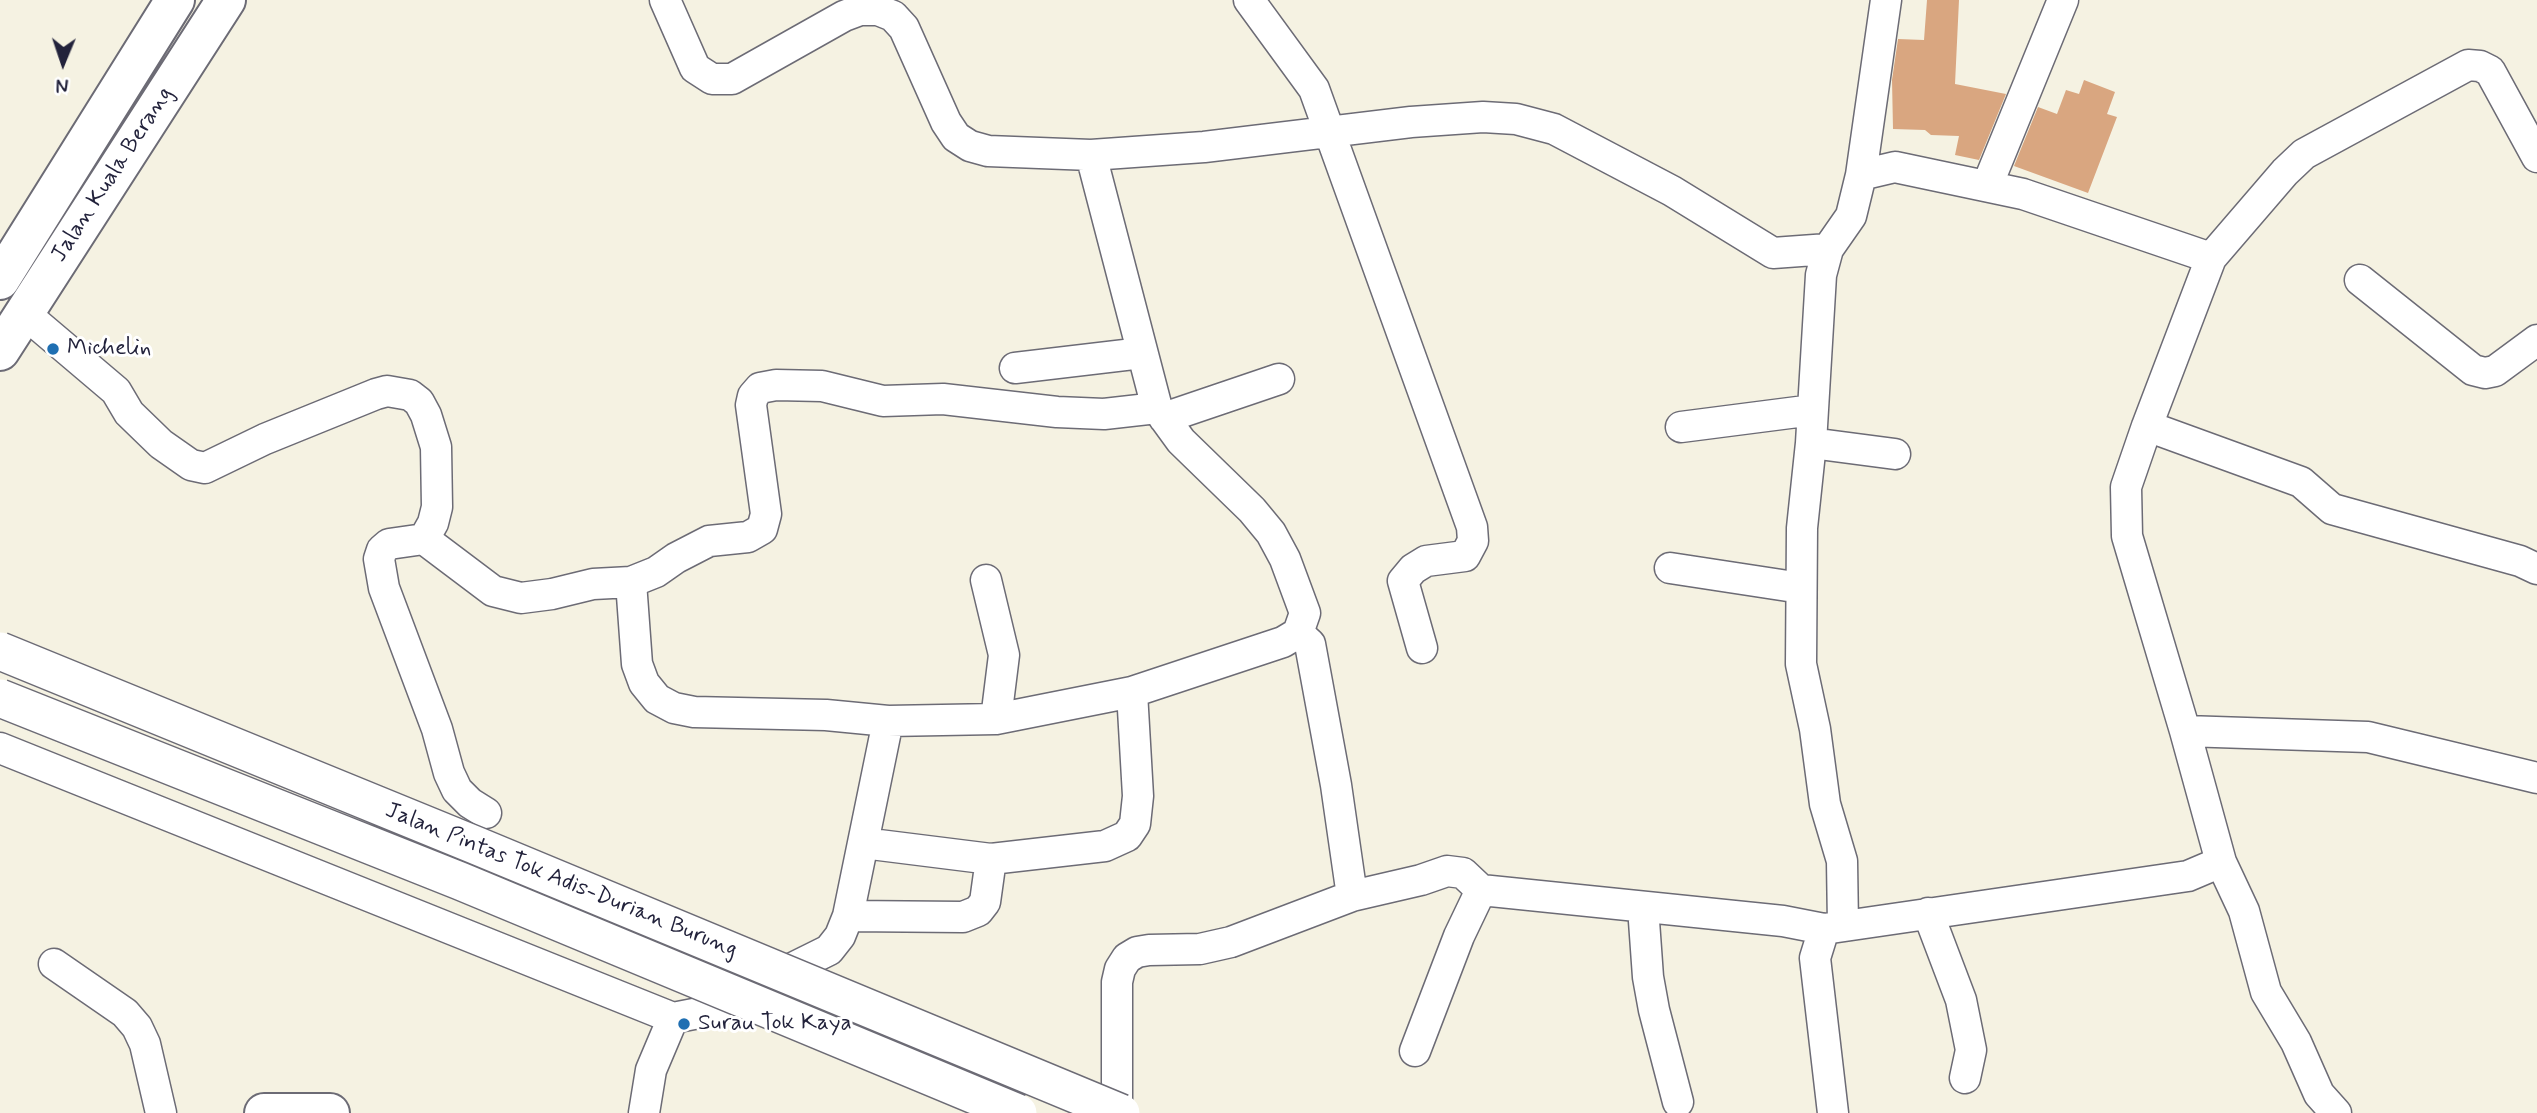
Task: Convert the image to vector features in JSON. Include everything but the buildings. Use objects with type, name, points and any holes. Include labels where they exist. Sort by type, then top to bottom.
[{"type":"highway","name":"Jalan Kuala Berang","points":[[0,279],[175,0]]},
{"type":"highway","points":[[127,73],[189,0]]},
{"type":"highway","name":"Jalan Kuala Berang","points":[[0,351],[226,0]]},
{"type":"highway","points":[[264,1113],[330,1113]]},
{"type":"main road","name":"Jalan Pintas Tok Adis-Durian Burung","points":[[0,651],[488,850],[1119,1113]]},
{"type":"main road","name":"Jalan Pintas Tok Adis-Durian Burung","points":[[0,698],[460,881],[1018,1113]]},
{"type":"street","points":[[665,0],[695,68],[712,79],[732,79],[844,16],[885,5],[904,28],[946,122],[956,136],[970,146],[988,151],[1091,155],[1204,147],[1329,130],[1471,118],[1516,119],[1554,129],[1672,191],[1773,253],[1828,249]]},
{"type":"street","points":[[1249,0],[1314,89],[1472,527],[1473,541],[1465,556],[1426,561],[1413,569],[1403,581],[1422,648]]},
{"type":"street","points":[[1833,1113],[1815,958],[1833,928],[1842,861],[1825,804],[1815,729],[1801,664],[1802,528],[1811,443],[1821,275],[1828,249],[1851,216],[1861,175],[1886,0]]},
{"type":"street","points":[[1987,186],[2063,0]]},
{"type":"street","points":[[2323,1110],[2319,1094],[2296,1042],[2266,992],[2244,911],[2221,862],[2127,536],[2126,487],[2211,258],[2285,172],[2304,154],[2468,65],[2480,66],[2490,71],[2537,157]]},
{"type":"street","points":[[631,582],[637,664],[643,683],[657,699],[674,708],[694,712],[826,715],[888,722],[996,719],[1132,692],[1283,642],[1298,633],[1305,612],[1285,559],[1271,533],[1252,510],[1181,441],[1160,413],[1091,155]]},
{"type":"street","points":[[1861,175],[1895,167],[2023,194],[2211,258]]},
{"type":"street","points":[[2360,280],[2473,370],[2484,373],[2495,371],[2537,340]]},
{"type":"street","points":[[24,313],[116,391],[129,413],[160,444],[191,465],[205,468],[265,439],[376,394],[387,391],[410,394],[419,402],[426,415],[436,447],[437,508],[433,523],[424,539]]},
{"type":"street","points":[[1016,368],[1142,353]]},
{"type":"street","points":[[486,813],[470,803],[457,790],[449,773],[437,729],[379,569],[382,550],[389,544],[424,539],[493,591],[521,598],[593,584],[631,582],[656,572],[709,541],[748,537],[762,528],[766,514],[751,405],[760,388],[776,385],[822,386],[883,401],[943,399],[1057,412],[1104,414],[1160,413],[1279,379]]},
{"type":"street","points":[[1681,427],[1813,410]]},
{"type":"street","points":[[2147,426],[2301,482],[2332,509],[2520,561],[2537,569]]},
{"type":"street","points":[[1811,443],[1895,454]]},
{"type":"street","points":[[1670,568],[1801,588]]},
{"type":"street","points":[[986,580],[1004,655],[996,719]]},
{"type":"street","points":[[1298,633],[1310,644],[1336,785],[1352,895]]},
{"type":"street","points":[[863,843],[991,859],[1105,846],[1127,836],[1135,824],[1138,796],[1132,692]]},
{"type":"street","points":[[0,748],[673,1018],[704,1012],[829,950],[840,936],[848,916],[888,722]]},
{"type":"street","points":[[2185,731],[2368,737],[2537,778]]},
{"type":"street","points":[[848,916],[963,917],[978,911],[985,902],[991,859]]},
{"type":"street","points":[[1119,1113],[1118,982],[1127,958],[1137,952],[1149,950],[1200,949],[1231,942],[1352,895],[1421,880],[1447,871],[1463,873],[1481,890],[1833,928],[2188,876],[2221,862]]},
{"type":"street","points":[[1415,1051],[1459,936],[1481,890]]},
{"type":"street","points":[[1643,907],[1648,977],[1678,1102]]},
{"type":"street","points":[[1928,914],[1961,1000],[1971,1050],[1965,1078]]},
{"type":"street","points":[[54,964],[125,1013],[137,1027],[145,1044],[160,1113]]},
{"type":"street","points":[[644,1113],[651,1070],[673,1018]]},
{"type":"place","name":"Michelin","points":[[53,349]]},
{"type":"place","name":"Surau Tok Kaya","points":[[684,1024]]}]
